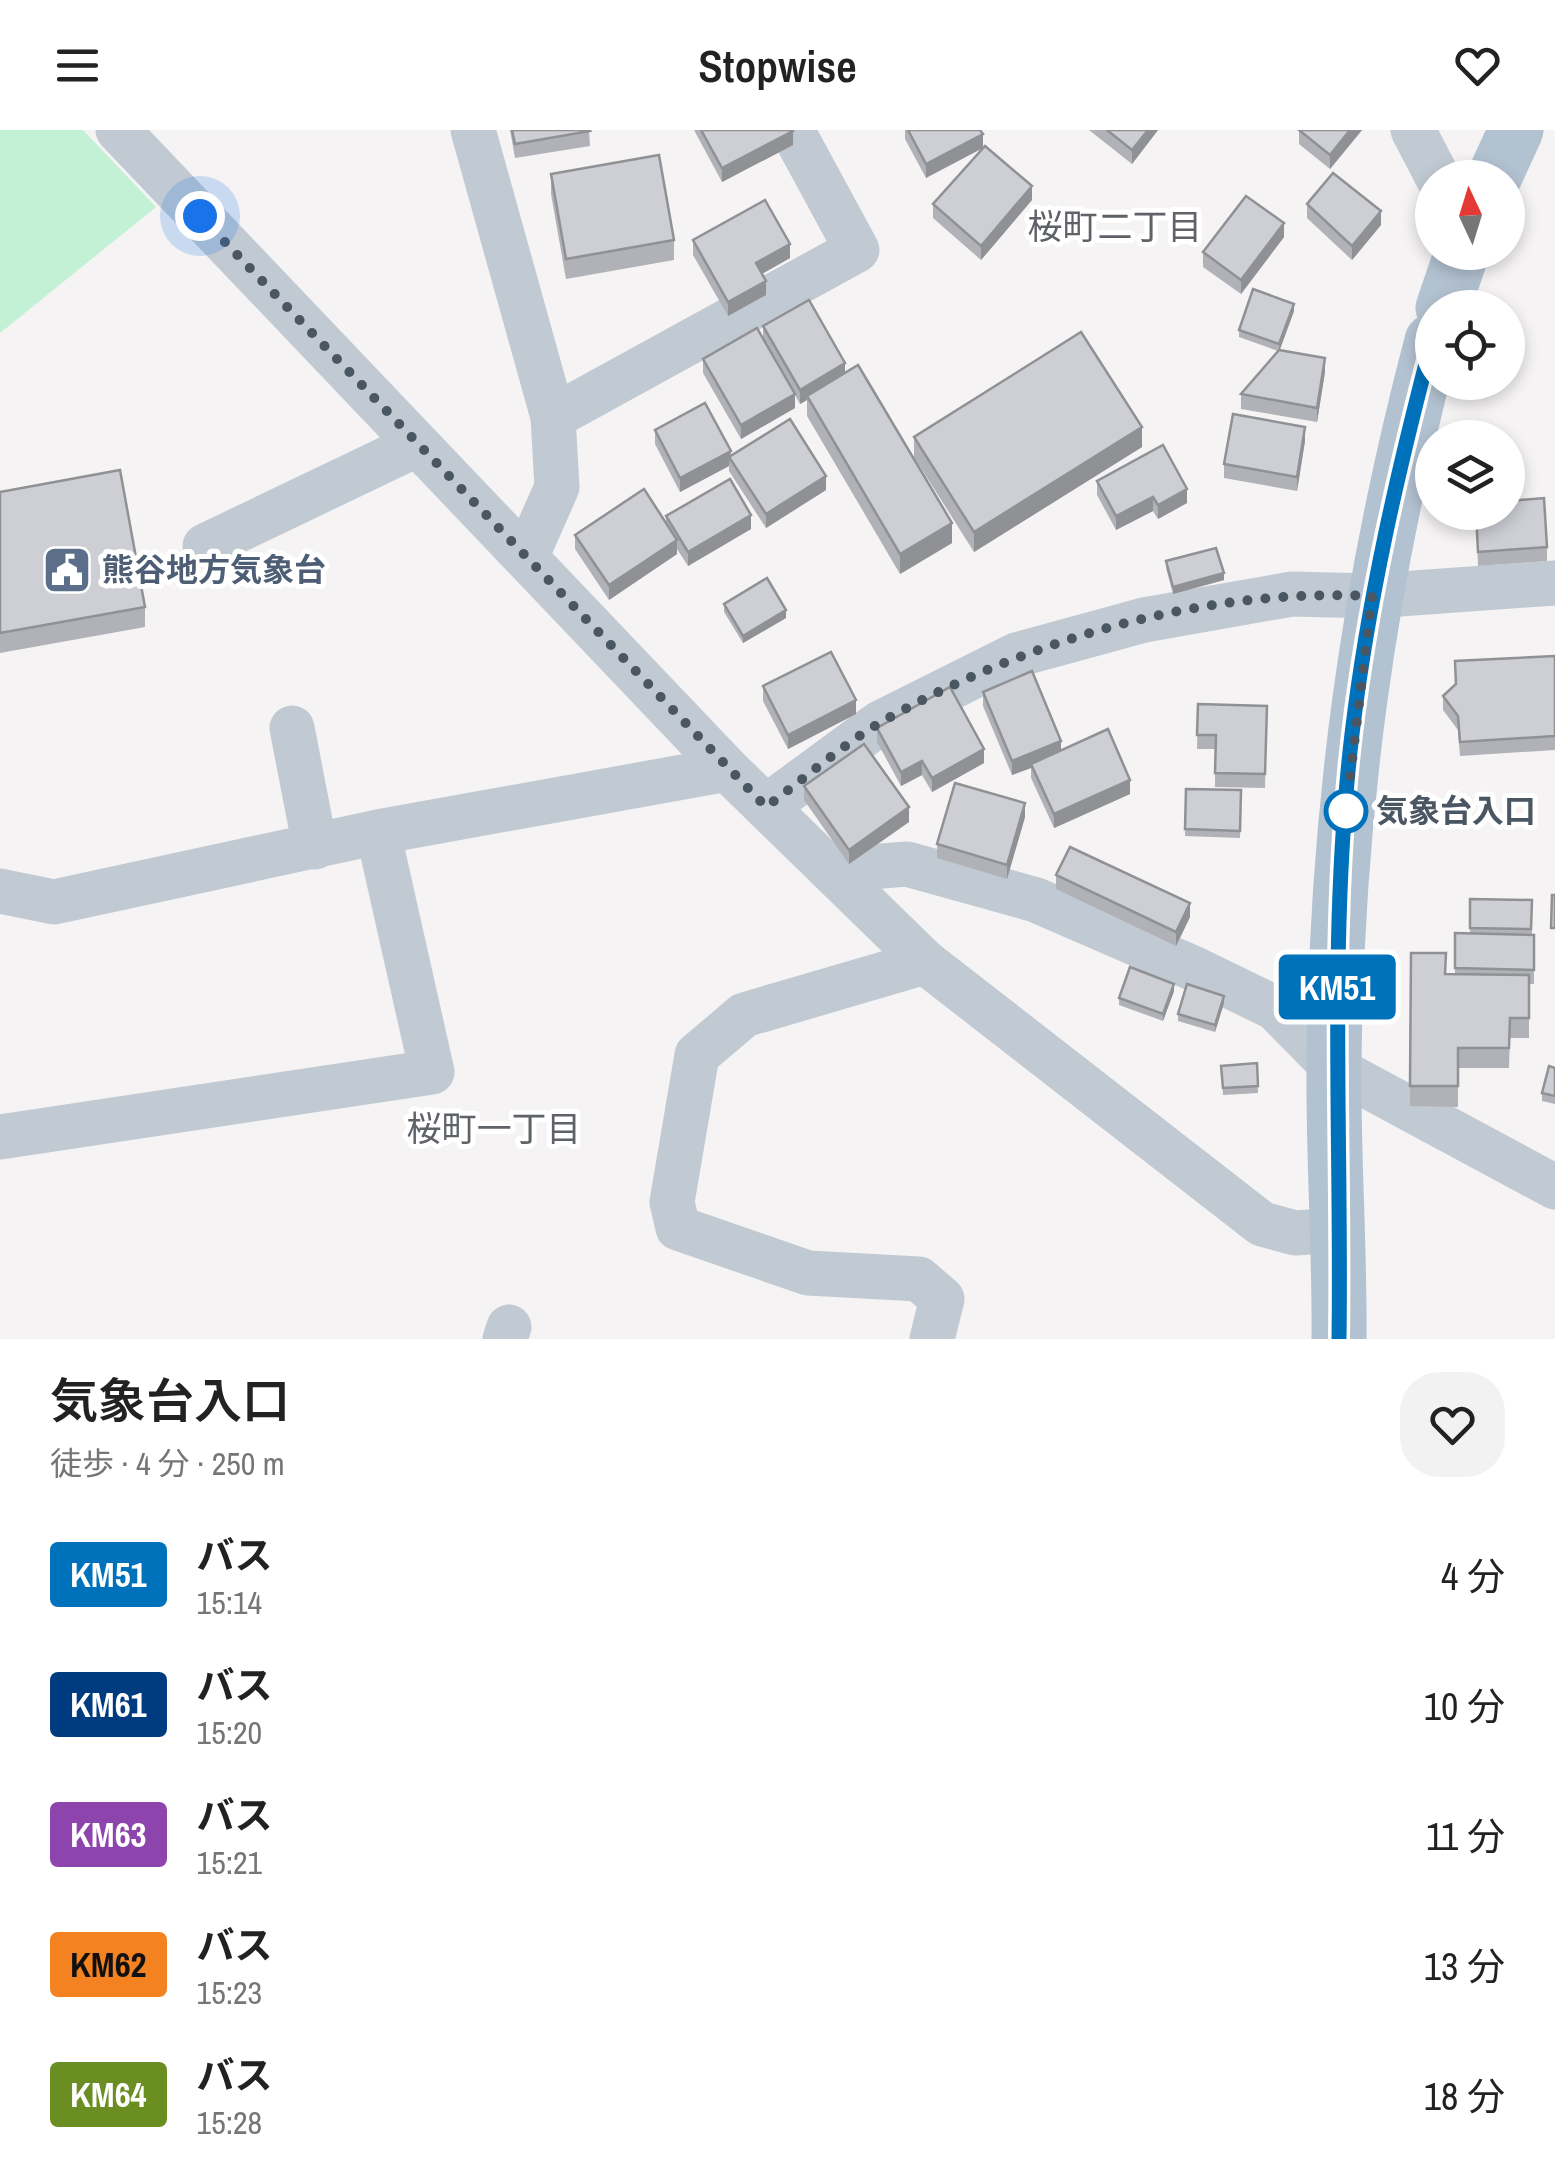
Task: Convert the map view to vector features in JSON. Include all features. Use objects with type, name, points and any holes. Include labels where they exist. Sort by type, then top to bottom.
[{"type":"main road","points":[[1502,160],[1516,130]]},
{"type":"main road","points":[[1339,1339],[1340,1230],[1334,1068],[1352,735],[1372,596],[1418,400]]},
{"type":"street","points":[[118,130],[416,445],[528,555],[727,769],[925,962],[1262,1224],[1295,1233],[1340,1230]]},
{"type":"street","points":[[473,130],[554,417],[557,487],[528,555]]},
{"type":"street","points":[[554,417],[857,250],[792,130]]},
{"type":"street","points":[[1413,130],[1429,160]]},
{"type":"street","points":[[205,546],[416,445]]},
{"type":"street","points":[[766,807],[880,723],[1016,655],[1144,620],[1292,594],[1372,596],[1555,583]]},
{"type":"street","points":[[292,728],[315,846]]},
{"type":"street","points":[[0,891],[54,902],[378,832],[727,769]]},
{"type":"street","points":[[0,1137],[432,1072],[378,832]]},
{"type":"street","points":[[831,870],[907,864],[1036,900],[1275,1008],[1334,1068],[1555,1188]]},
{"type":"street","points":[[925,962],[744,1015],[697,1055],[672,1202],[678,1228],[808,1274],[919,1279],[942,1299],[932,1339]]},
{"type":"green space","points":[[0,130],[83,130],[156,207],[0,333]]},
{"type":"building","points":[[512,130],[589,130],[590,131],[515,144]]},
{"type":"building","points":[[701,130],[792,130],[793,131],[722,168]]},
{"type":"building","points":[[908,130],[980,130],[983,134],[926,164]]},
{"type":"building","points":[[1107,130],[1148,130],[1132,150]]},
{"type":"building","points":[[1299,130],[1350,130],[1330,155]]},
{"type":"building","points":[[985,146],[1032,186],[981,246],[933,204]]},
{"type":"building","points":[[659,155],[674,240],[566,259],[551,174]]},
{"type":"building","points":[[1333,173],[1381,211],[1352,246],[1307,204]]},
{"type":"building","points":[[1246,196],[1284,223],[1241,280],[1203,252]]},
{"type":"building","points":[[765,200],[790,244],[756,263],[766,281],[728,302],[693,240]]},
{"type":"building","points":[[1253,289],[1294,304],[1279,344],[1239,330]]},
{"type":"building","points":[[809,300],[845,363],[800,390],[763,326]]},
{"type":"building","points":[[757,328],[795,394],[741,425],[703,359]]},
{"type":"building","points":[[1081,332],[1142,427],[974,532],[914,437]]},
{"type":"building","points":[[1279,350],[1325,358],[1317,408],[1241,394]]},
{"type":"building","points":[[858,365],[952,523],[900,554],[807,396]]},
{"type":"building","points":[[705,403],[731,451],[680,478],[655,430]]},
{"type":"building","points":[[1233,414],[1305,427],[1297,477],[1224,464]]},
{"type":"building","points":[[790,419],[826,476],[766,514],[729,457]]},
{"type":"building","points":[[1163,445],[1187,489],[1158,505],[1153,497],[1116,516],[1097,481]]},
{"type":"building","name":"熊谷地方気象台","points":[[120,470],[145,607],[0,633],[0,492]]},
{"type":"building","points":[[730,479],[751,515],[688,552],[666,516]]},
{"type":"building","points":[[644,489],[677,540],[609,585],[575,535]]},
{"type":"building","points":[[1544,498],[1547,547],[1478,552],[1477,530],[1525,530],[1525,500]]},
{"type":"building","points":[[1216,548],[1224,573],[1173,587],[1166,561]]},
{"type":"building","points":[[767,578],[786,610],[743,636],[724,604]]},
{"type":"building","points":[[831,652],[856,700],[788,735],[763,686]]},
{"type":"building","points":[[1555,656],[1555,736],[1460,742],[1458,716],[1443,696],[1456,684],[1455,661]]},
{"type":"building","points":[[1032,671],[1061,741],[1012,761],[983,692]]},
{"type":"building","points":[[950,687],[984,749],[932,778],[922,761],[901,772],[877,728]]},
{"type":"building","points":[[1198,704],[1267,706],[1265,774],[1215,773],[1216,735],[1197,735]]},
{"type":"building","points":[[1108,729],[1130,780],[1054,814],[1031,764]]},
{"type":"building","points":[[864,744],[909,807],[849,850],[804,786]]},
{"type":"building","points":[[955,783],[1025,803],[1007,865],[937,844]]},
{"type":"building","points":[[1186,789],[1241,790],[1240,831],[1185,829]]},
{"type":"building","points":[[1070,847],[1190,903],[1176,932],[1056,875]]},
{"type":"building","points":[[1555,895],[1555,928],[1551,928]]},
{"type":"building","points":[[1470,899],[1532,900],[1531,929],[1470,928]]},
{"type":"building","points":[[1455,933],[1534,935],[1534,970],[1455,968]]},
{"type":"building","points":[[1411,953],[1446,953],[1445,974],[1529,975],[1529,1018],[1510,1018],[1509,1048],[1458,1048],[1458,1086],[1410,1086]]},
{"type":"building","points":[[1130,967],[1174,984],[1163,1014],[1119,998]]},
{"type":"building","points":[[1187,984],[1224,996],[1215,1025],[1178,1014]]},
{"type":"building","points":[[1257,1063],[1258,1086],[1223,1088],[1221,1066]]},
{"type":"building","points":[[1549,1066],[1555,1068],[1555,1096],[1542,1093]]},
{"type":"bus line","name":"KM51","points":[[1339,1339],[1340,1230],[1334,1068],[1340,896],[1352,735],[1372,596],[1416,400]]},
{"type":"place","name":"熊谷地方気象台","points":[[67,570]]},
{"type":"place","name":"気象台入口","points":[[1346,811]]},
{"type":"district","name":"桜町二丁目","points":[[1115,227]]},
{"type":"district","name":"桜町一丁目","points":[[494,1129]]},
{"type":"route","points":[[200,216],[766,807],[880,723],[1016,655],[1144,620],[1292,594],[1315,594],[1372,596],[1352,735],[1346,811]]}]
